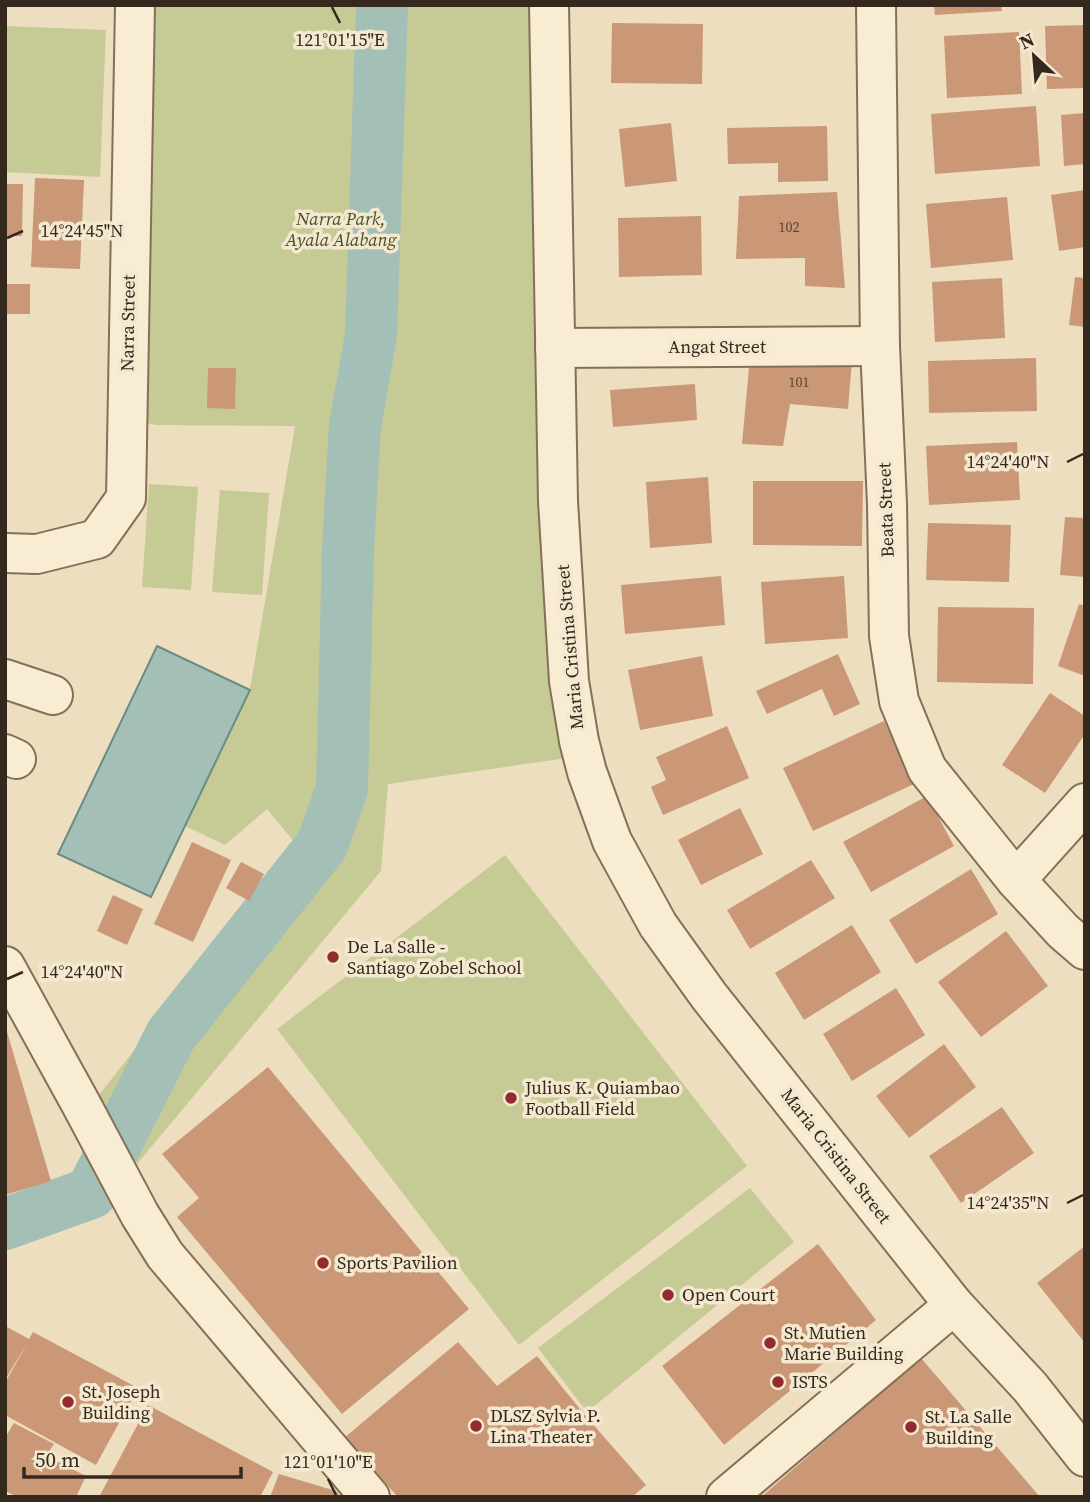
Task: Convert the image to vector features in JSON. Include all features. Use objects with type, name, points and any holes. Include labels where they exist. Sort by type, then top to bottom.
[{"type":"street","name":"Narra Street","points":[[5,553],[37,554],[97,539],[125,498],[135,5]]},
{"type":"street","name":"Maria Cristina Street","points":[[548,5],[558,501],[569,681],[587,772],[612,841],[658,925],[709,996],[954,1305],[1030,1387],[1084,1456]]},
{"type":"street","name":"Beata Street","points":[[876,5],[880,346],[889,636],[899,701],[927,769],[1016,880],[1063,931],[1085,950]]},
{"type":"street","name":"Angat Street","points":[[555,348],[880,346]]},
{"type":"street","points":[[5,679],[53,695]]},
{"type":"street","points":[[1016,880],[1085,803]]},
{"type":"street","points":[[5,966],[140,1215],[165,1255],[370,1497]]},
{"type":"street","points":[[726,1497],[954,1305]]},
{"type":"green space","name":"Narra Park, Ayala Alabang","points":[[147,5],[533,5],[567,758],[388,784],[381,871],[137,1164],[99,1095],[296,844],[267,809],[225,845],[185,826],[250,689],[295,426],[156,425],[144,422]]},
{"type":"green space","points":[[5,26],[106,30],[100,177],[5,172]]},
{"type":"green space","points":[[149,484],[198,487],[191,590],[142,587]]},
{"type":"green space","points":[[220,490],[269,493],[262,595],[212,592]]},
{"type":"green space","name":"Julius K. Quiambao Football Field","points":[[505,855],[747,1166],[519,1345],[277,1029]]},
{"type":"green space","name":"Open Court","points":[[750,1188],[794,1242],[587,1412],[538,1348]]},
{"type":"water","points":[[157,646],[250,690],[151,897],[58,854]]},
{"type":"building","points":[[934,5],[1001,5],[1002,11],[935,15]]},
{"type":"building","points":[[612,23],[703,24],[702,84],[611,83]]},
{"type":"building","points":[[1085,25],[1085,88],[1047,89],[1045,26]]},
{"type":"building","points":[[1019,32],[1022,94],[947,98],[944,36]]},
{"type":"building","points":[[1036,106],[1040,166],[935,174],[931,114]]},
{"type":"building","points":[[1085,113],[1085,164],[1064,166],[1061,115]]},
{"type":"building","points":[[671,123],[677,181],[625,187],[619,129]]},
{"type":"building","points":[[827,126],[828,181],[778,182],[778,163],[728,164],[727,128]]},
{"type":"building","points":[[35,178],[84,180],[80,269],[31,267]]},
{"type":"building","points":[[5,184],[23,184],[22,236],[5,236]]},
{"type":"building","points":[[1085,190],[1085,247],[1059,251],[1051,195]]},
{"type":"building","points":[[837,192],[845,288],[805,286],[805,258],[736,259],[739,196]]},
{"type":"building","points":[[1007,197],[1013,260],[931,268],[926,204]]},
{"type":"building","points":[[701,216],[702,275],[619,277],[618,218]]},
{"type":"building","points":[[1075,277],[1085,278],[1085,327],[1069,325]]},
{"type":"building","points":[[1002,278],[1005,338],[935,342],[932,282]]},
{"type":"building","points":[[5,284],[30,284],[30,314],[5,314]]},
{"type":"building","points":[[750,357],[852,360],[848,409],[790,404],[783,446],[742,444]]},
{"type":"building","points":[[1036,358],[1037,411],[929,413],[928,361]]},
{"type":"building","points":[[208,368],[236,368],[235,409],[207,408]]},
{"type":"building","points":[[695,384],[697,420],[613,427],[610,390]]},
{"type":"building","points":[[1017,442],[1020,500],[929,505],[926,446]]},
{"type":"building","points":[[708,477],[712,543],[650,548],[646,482]]},
{"type":"building","points":[[753,481],[863,481],[862,546],[753,545]]},
{"type":"building","points":[[1065,517],[1085,518],[1085,577],[1060,575]]},
{"type":"building","points":[[928,523],[1011,525],[1009,582],[926,580]]},
{"type":"building","points":[[721,576],[725,625],[625,634],[621,585]]},
{"type":"building","points":[[844,576],[848,638],[765,644],[761,582]]},
{"type":"building","points":[[1079,604],[1085,606],[1085,676],[1058,666]]},
{"type":"building","points":[[938,607],[1034,608],[1033,684],[937,682]]},
{"type":"building","points":[[838,654],[860,704],[834,716],[822,689],[767,714],[756,691]]},
{"type":"building","points":[[702,656],[713,716],[640,730],[628,670]]},
{"type":"building","points":[[1050,693],[1085,716],[1085,734],[1045,793],[1002,765]]},
{"type":"building","points":[[884,721],[914,784],[813,831],[783,768]]},
{"type":"building","points":[[727,726],[749,778],[663,815],[651,787],[666,780],[656,757]]},
{"type":"building","points":[[927,796],[954,846],[871,892],[843,842]]},
{"type":"building","points":[[740,808],[763,854],[701,885],[678,840]]},
{"type":"building","points":[[192,842],[231,860],[193,942],[154,924]]},
{"type":"building","points":[[811,860],[835,898],[750,949],[727,910]]},
{"type":"building","points":[[241,862],[264,874],[249,901],[226,888]]},
{"type":"building","points":[[971,869],[998,914],[916,964],[889,920]]},
{"type":"building","points":[[113,895],[143,909],[127,945],[97,931]]},
{"type":"building","points":[[852,925],[881,972],[804,1020],[775,973]]},
{"type":"building","points":[[1006,931],[1048,986],[981,1037],[938,982]]},
{"type":"building","points":[[896,988],[925,1035],[852,1081],[823,1034]]},
{"type":"building","points":[[5,1025],[51,1181],[5,1195]]},
{"type":"building","points":[[944,1044],[976,1087],[909,1138],[876,1096]]},
{"type":"building","name":"Sports Pavilion","points":[[268,1067],[469,1309],[342,1414],[177,1217],[199,1198],[162,1154]]},
{"type":"building","points":[[1002,1107],[1034,1153],[961,1203],[929,1156]]},
{"type":"building","name":"St. Mutien Marie Building","points":[[818,1244],[876,1320],[724,1445],[662,1366]]},
{"type":"building","points":[[1085,1246],[1085,1343],[1037,1283]]},
{"type":"building","name":"St. Joseph Building","points":[[5,1326],[29,1339],[33,1332],[138,1388],[96,1465],[5,1415],[5,1383],[28,1342],[5,1380]]},
{"type":"building","name":"DLSZ Sylvia P. Lina Theater","points":[[458,1342],[497,1386],[537,1356],[646,1485],[632,1497],[398,1497],[344,1438]]},
{"type":"building","name":"St. La Salle Building","points":[[921,1358],[1040,1497],[761,1497]]},
{"type":"building","points":[[148,1405],[273,1472],[260,1497],[99,1497]]},
{"type":"building","points":[[14,1423],[54,1444],[46,1456],[86,1476],[76,1497],[18,1497],[5,1491],[5,1436]]},
{"type":"building","points":[[279,1474],[336,1491],[341,1497],[270,1497]]},
{"type":"waterway","points":[[5,1224],[91,1193],[171,1035],[322,845],[342,789],[348,549],[355,426],[371,335],[382,5]]},
{"type":"place","name":"De La Salle - Santiago Zobel School","points":[[333,957]]},
{"type":"place","name":"Julius K. Quiambao Football Field","points":[[511,1098]]},
{"type":"place","name":"Sports Pavilion","points":[[323,1263]]},
{"type":"place","name":"Open Court","points":[[668,1295]]},
{"type":"place","name":"St. Mutien Marie Building","points":[[770,1343]]},
{"type":"place","name":"ISTS","points":[[778,1382]]},
{"type":"place","name":"St. Joseph Building","points":[[68,1402]]},
{"type":"place","name":"DLSZ Sylvia P. Lina Theater","points":[[476,1426]]},
{"type":"place","name":"St. La Salle Building","points":[[911,1427]]}]
